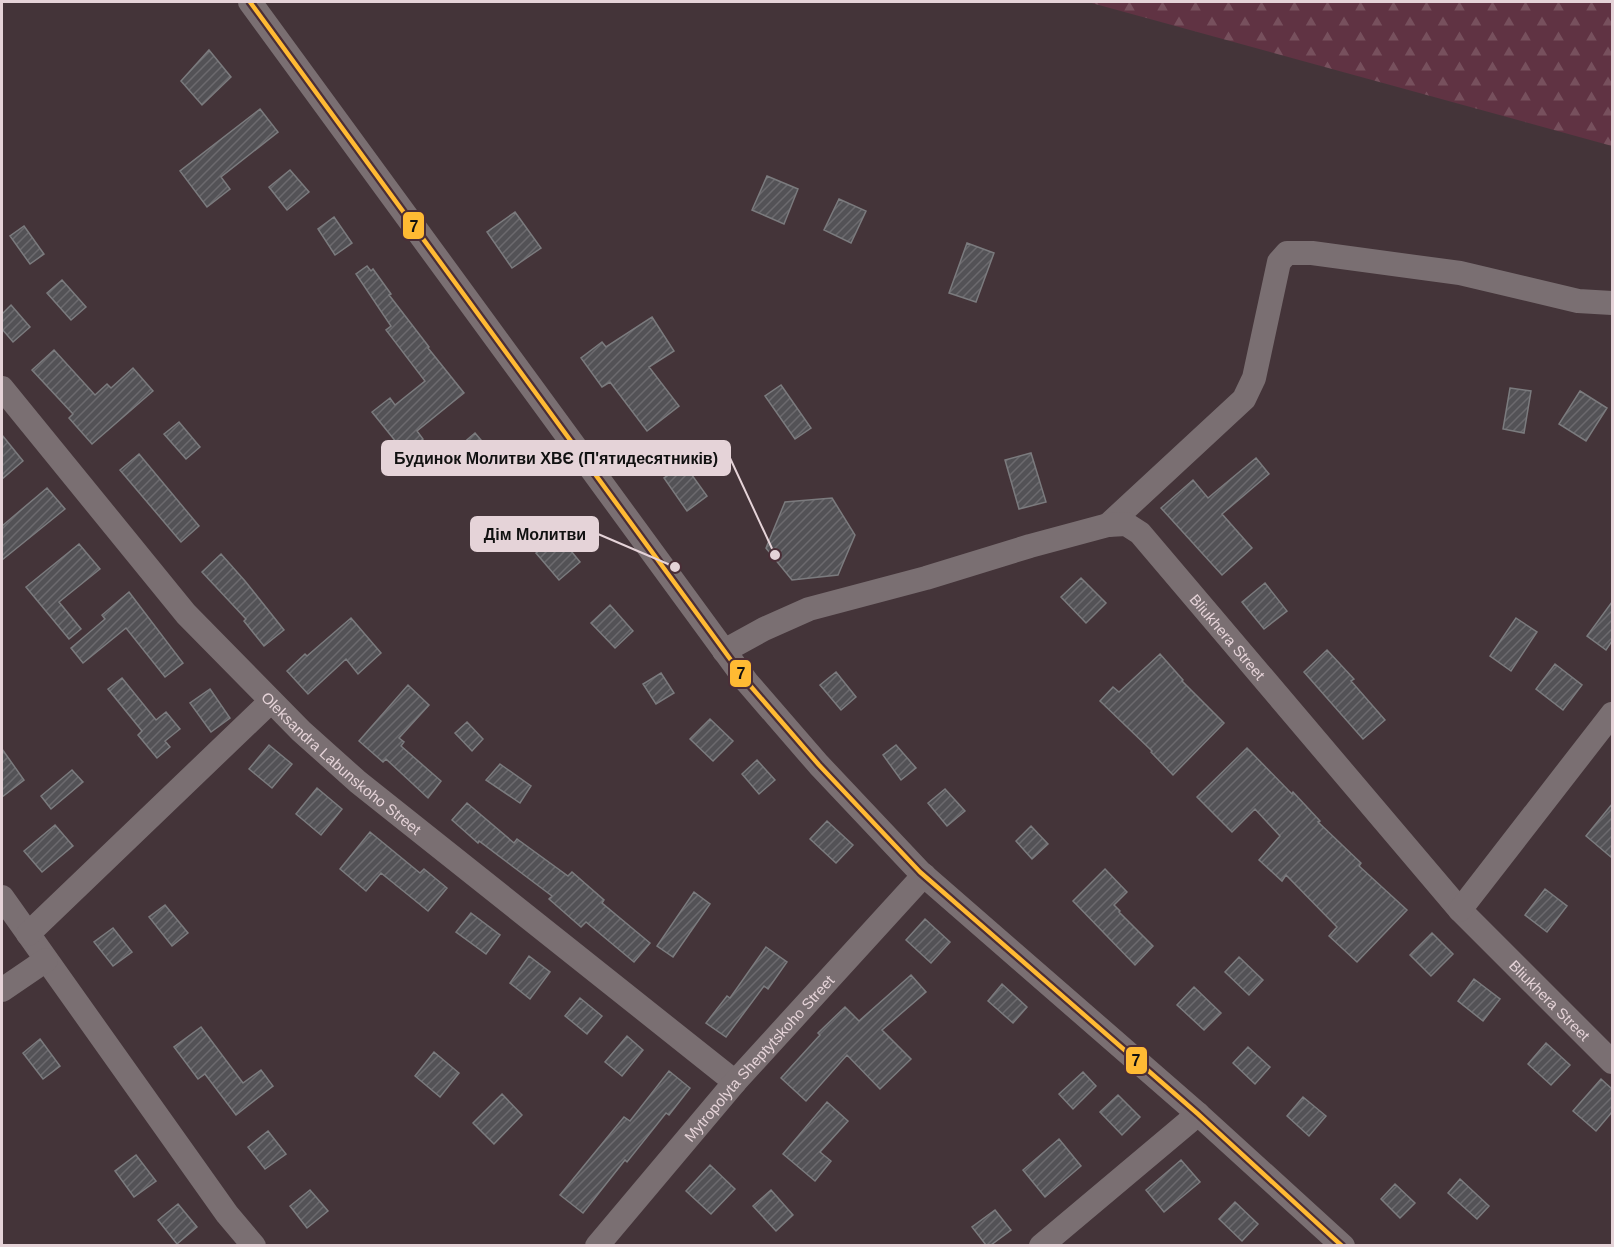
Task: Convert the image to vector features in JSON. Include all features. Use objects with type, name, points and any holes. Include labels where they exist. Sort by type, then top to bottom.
[{"type":"street","points":[[250,2],[747,682],[819,765],[924,875],[1198,1114],[1343,1245]]},
{"type":"street","points":[[1107,525],[1244,399],[1254,378],[1279,262],[1287,253],[1312,253],[1460,273],[1578,301],[1612,303]]},
{"type":"street","name":"Oleksandra Labunskoho Street","points":[[2,388],[186,614],[301,730],[358,782],[735,1082]]},
{"type":"street","name":"Bliukhera Street","points":[[724,651],[764,629],[809,609],[926,578],[1107,525],[1126,524],[1140,533],[1460,910],[1612,1062]]},
{"type":"street","points":[[28,934],[272,701]]},
{"type":"street","points":[[1460,910],[1612,714]]},
{"type":"street","name":"Mytropolyta Sheptytskoho Street","points":[[597,1245],[735,1082],[924,875]]},
{"type":"street","points":[[2,897],[227,1214],[254,1245]]},
{"type":"street","points":[[2,990],[46,960]]},
{"type":"street","points":[[1041,1245],[1198,1114]]},
{"type":"green space","points":[[1088,2],[1612,2],[1612,146]]},
{"type":"building","points":[[209,50],[231,77],[202,105],[181,81]]},
{"type":"building","points":[[260,109],[278,132],[221,177],[230,189],[207,207],[180,171]]},
{"type":"building","points":[[290,170],[309,192],[287,210],[269,187]]},
{"type":"building","points":[[767,176],[798,189],[784,224],[752,210]]},
{"type":"building","points":[[839,199],[866,211],[851,243],[824,230]]},
{"type":"building","points":[[515,212],[541,248],[512,268],[487,232]]},
{"type":"building","points":[[334,217],[352,243],[335,255],[318,229]]},
{"type":"building","points":[[24,226],[44,254],[30,264],[10,236]]},
{"type":"building","points":[[967,243],[994,253],[976,302],[949,293]]},
{"type":"building","points":[[367,266],[371,271],[373,269],[391,294],[389,295],[464,393],[417,431],[423,439],[405,453],[372,412],[390,398],[395,405],[425,381],[386,330],[391,326],[356,274]]},
{"type":"building","points":[[62,280],[86,307],[71,320],[47,293]]},
{"type":"building","points":[[11,305],[30,327],[13,342],[2,329],[2,314]]},
{"type":"building","points":[[652,317],[674,351],[649,367],[679,406],[647,431],[610,382],[602,387],[581,358],[602,342],[606,347]]},
{"type":"building","points":[[54,350],[95,395],[107,384],[111,388],[133,368],[153,391],[92,444],[69,418],[73,414],[32,370]]},
{"type":"building","points":[[781,385],[811,428],[795,439],[765,396]]},
{"type":"building","points":[[1510,388],[1531,391],[1524,433],[1503,429]]},
{"type":"building","points":[[1580,391],[1607,408],[1586,441],[1559,424]]},
{"type":"building","points":[[179,422],[200,447],[186,459],[164,434]]},
{"type":"building","points":[[475,433],[492,453],[465,475],[449,455]]},
{"type":"building","points":[[2,435],[23,461],[2,479]]},
{"type":"building","points":[[1031,453],[1046,502],[1019,509],[1005,460]]},
{"type":"building","points":[[139,454],[199,526],[181,542],[120,470]]},
{"type":"building","points":[[1256,458],[1269,474],[1222,514],[1252,548],[1222,575],[1161,508],[1193,480],[1208,498]]},
{"type":"building","points":[[684,464],[707,496],[687,511],[664,478]]},
{"type":"building","points":[[47,488],[65,509],[2,560],[2,526]]},
{"type":"building","points":[[832,498],[855,535],[838,575],[792,580],[766,548],[785,502]]},
{"type":"building","points":[[558,535],[580,562],[559,580],[536,553]]},
{"type":"building","points":[[79,544],[100,569],[59,602],[81,629],[69,639],[26,587]]},
{"type":"building","points":[[221,554],[284,630],[264,646],[244,621],[246,619],[202,572]]},
{"type":"building","points":[[1081,578],[1106,603],[1086,623],[1061,597]]},
{"type":"building","points":[[1265,583],[1287,611],[1264,629],[1242,602]]},
{"type":"building","points":[[129,592],[183,663],[165,677],[126,628],[83,663],[71,648],[105,619],[102,615]]},
{"type":"building","points":[[1612,602],[1612,641],[1606,650],[1587,636]]},
{"type":"building","points":[[610,605],[633,631],[615,648],[591,623]]},
{"type":"building","points":[[351,618],[381,653],[358,674],[346,659],[308,694],[287,671]]},
{"type":"building","points":[[1516,618],[1537,632],[1511,671],[1490,656]]},
{"type":"building","points":[[1327,650],[1354,679],[1351,681],[1385,720],[1363,739],[1304,672]]},
{"type":"building","points":[[1160,654],[1182,681],[1224,723],[1173,775],[1152,751],[1100,701],[1113,687],[1119,692]]},
{"type":"building","points":[[1555,664],[1582,685],[1563,710],[1536,689]]},
{"type":"building","points":[[836,672],[856,697],[841,710],[820,685]]},
{"type":"building","points":[[661,673],[674,693],[656,704],[643,684]]},
{"type":"building","points":[[122,678],[156,720],[166,712],[180,729],[165,741],[170,747],[157,758],[138,735],[142,731],[108,689]]},
{"type":"building","points":[[408,685],[429,705],[399,738],[404,742],[401,746],[441,781],[428,798],[386,759],[383,762],[359,741]]},
{"type":"building","points":[[210,689],[230,718],[211,732],[190,703]]},
{"type":"building","points":[[710,719],[733,741],[713,761],[690,739]]},
{"type":"building","points":[[467,722],[483,739],[472,751],[455,733]]},
{"type":"building","points":[[269,745],[292,764],[272,788],[249,769]]},
{"type":"building","points":[[896,745],[916,768],[901,780],[883,755]]},
{"type":"building","points":[[1247,748],[1361,863],[1359,866],[1407,910],[1357,962],[1329,936],[1337,927],[1286,875],[1282,881],[1259,860],[1280,836],[1255,809],[1232,832],[1197,797]]},
{"type":"building","points":[[2,749],[24,780],[2,797]]},
{"type":"building","points":[[757,760],[775,780],[759,794],[742,774]]},
{"type":"building","points":[[500,764],[531,786],[520,803],[486,780]]},
{"type":"building","points":[[72,770],[83,782],[51,809],[41,796]]},
{"type":"building","points":[[317,788],[342,809],[321,835],[296,814]]},
{"type":"building","points":[[945,789],[965,811],[947,826],[928,803]]},
{"type":"building","points":[[467,803],[514,843],[517,839],[568,876],[572,872],[604,900],[602,903],[650,943],[634,962],[586,922],[581,927],[549,899],[552,896],[479,841],[478,843],[452,820]]},
{"type":"building","points":[[1612,804],[1612,858],[1586,836]]},
{"type":"building","points":[[827,821],[853,845],[836,863],[810,839]]},
{"type":"building","points":[[55,825],[73,846],[42,872],[24,851]]},
{"type":"building","points":[[1031,826],[1048,844],[1032,859],[1016,841]]},
{"type":"building","points":[[370,832],[420,873],[424,869],[447,888],[428,911],[381,873],[366,891],[340,869]]},
{"type":"building","points":[[1105,869],[1127,892],[1114,905],[1153,946],[1135,965],[1073,901]]},
{"type":"building","points":[[1545,889],[1567,906],[1547,932],[1525,915]]},
{"type":"building","points":[[694,892],[710,904],[673,957],[657,946]]},
{"type":"building","points":[[165,905],[188,933],[172,946],[149,917]]},
{"type":"building","points":[[471,913],[500,935],[486,954],[456,932]]},
{"type":"building","points":[[925,919],[950,942],[931,963],[906,940]]},
{"type":"building","points":[[113,928],[132,952],[113,966],[94,942]]},
{"type":"building","points":[[1432,933],[1453,954],[1431,976],[1410,955]]},
{"type":"building","points":[[766,947],[787,962],[768,989],[764,986],[726,1037],[706,1023],[727,996],[730,998]]},
{"type":"building","points":[[529,956],[550,972],[530,999],[510,983]]},
{"type":"building","points":[[1239,957],[1263,980],[1249,995],[1225,972]]},
{"type":"building","points":[[911,975],[926,992],[882,1030],[911,1059],[880,1089],[847,1055],[806,1101],[781,1078],[820,1035],[818,1033],[845,1007],[859,1021]]},
{"type":"building","points":[[1474,979],[1500,999],[1483,1021],[1458,1001]]},
{"type":"building","points":[[1002,984],[1027,1007],[1013,1023],[988,1001]]},
{"type":"building","points":[[1194,987],[1221,1013],[1204,1030],[1177,1005]]},
{"type":"building","points":[[580,998],[602,1016],[587,1034],[565,1016]]},
{"type":"building","points":[[201,1027],[243,1083],[261,1070],[273,1086],[236,1115],[205,1074],[198,1079],[174,1047]]},
{"type":"building","points":[[627,1036],[643,1050],[622,1076],[605,1062]]},
{"type":"building","points":[[40,1039],[60,1066],[43,1079],[23,1053]]},
{"type":"building","points":[[1546,1043],[1570,1065],[1551,1085],[1528,1064]]},
{"type":"building","points":[[1248,1047],[1270,1067],[1255,1084],[1233,1063]]},
{"type":"building","points":[[434,1052],[459,1073],[440,1097],[415,1076]]},
{"type":"building","points":[[669,1071],[690,1088],[669,1115],[666,1113],[627,1162],[625,1160],[583,1213],[560,1195],[624,1117],[630,1121]]},
{"type":"building","points":[[1083,1072],[1096,1086],[1073,1109],[1059,1094]]},
{"type":"building","points":[[1601,1079],[1612,1089],[1612,1112],[1596,1131],[1573,1111]]},
{"type":"building","points":[[502,1094],[522,1115],[494,1144],[473,1123]]},
{"type":"building","points":[[1118,1095],[1140,1117],[1122,1135],[1100,1112]]},
{"type":"building","points":[[1303,1097],[1326,1116],[1309,1136],[1287,1116]]},
{"type":"building","points":[[827,1102],[848,1121],[820,1152],[831,1161],[815,1181],[783,1154]]},
{"type":"building","points":[[268,1131],[286,1154],[265,1169],[248,1147]]},
{"type":"building","points":[[1059,1139],[1081,1166],[1045,1197],[1023,1170]]},
{"type":"building","points":[[136,1155],[156,1181],[134,1197],[115,1171]]},
{"type":"building","points":[[1181,1160],[1200,1182],[1164,1212],[1146,1190]]},
{"type":"building","points":[[710,1165],[735,1189],[711,1214],[686,1191]]},
{"type":"building","points":[[1460,1179],[1489,1206],[1477,1219],[1448,1193]]},
{"type":"building","points":[[1395,1184],[1415,1203],[1400,1218],[1381,1199]]},
{"type":"building","points":[[310,1190],[328,1211],[307,1228],[290,1206]]},
{"type":"building","points":[[771,1190],[793,1215],[776,1231],[753,1206]]},
{"type":"building","points":[[1235,1202],[1258,1224],[1242,1241],[1219,1219]]},
{"type":"building","points":[[178,1204],[197,1227],[177,1244],[158,1220]]},
{"type":"building","points":[[995,1210],[1011,1230],[991,1245],[986,1245],[972,1227]]},
{"type":"transit line","name":"7","points":[[250,2],[747,682],[819,765],[920,872],[1198,1114],[1342,1246]]},
{"type":"place","name":"Будинок Молитви ХВЄ (П'ятидесятників)","points":[[775,555]]},
{"type":"place","name":"Дім Молитви","points":[[675,567]]}]
